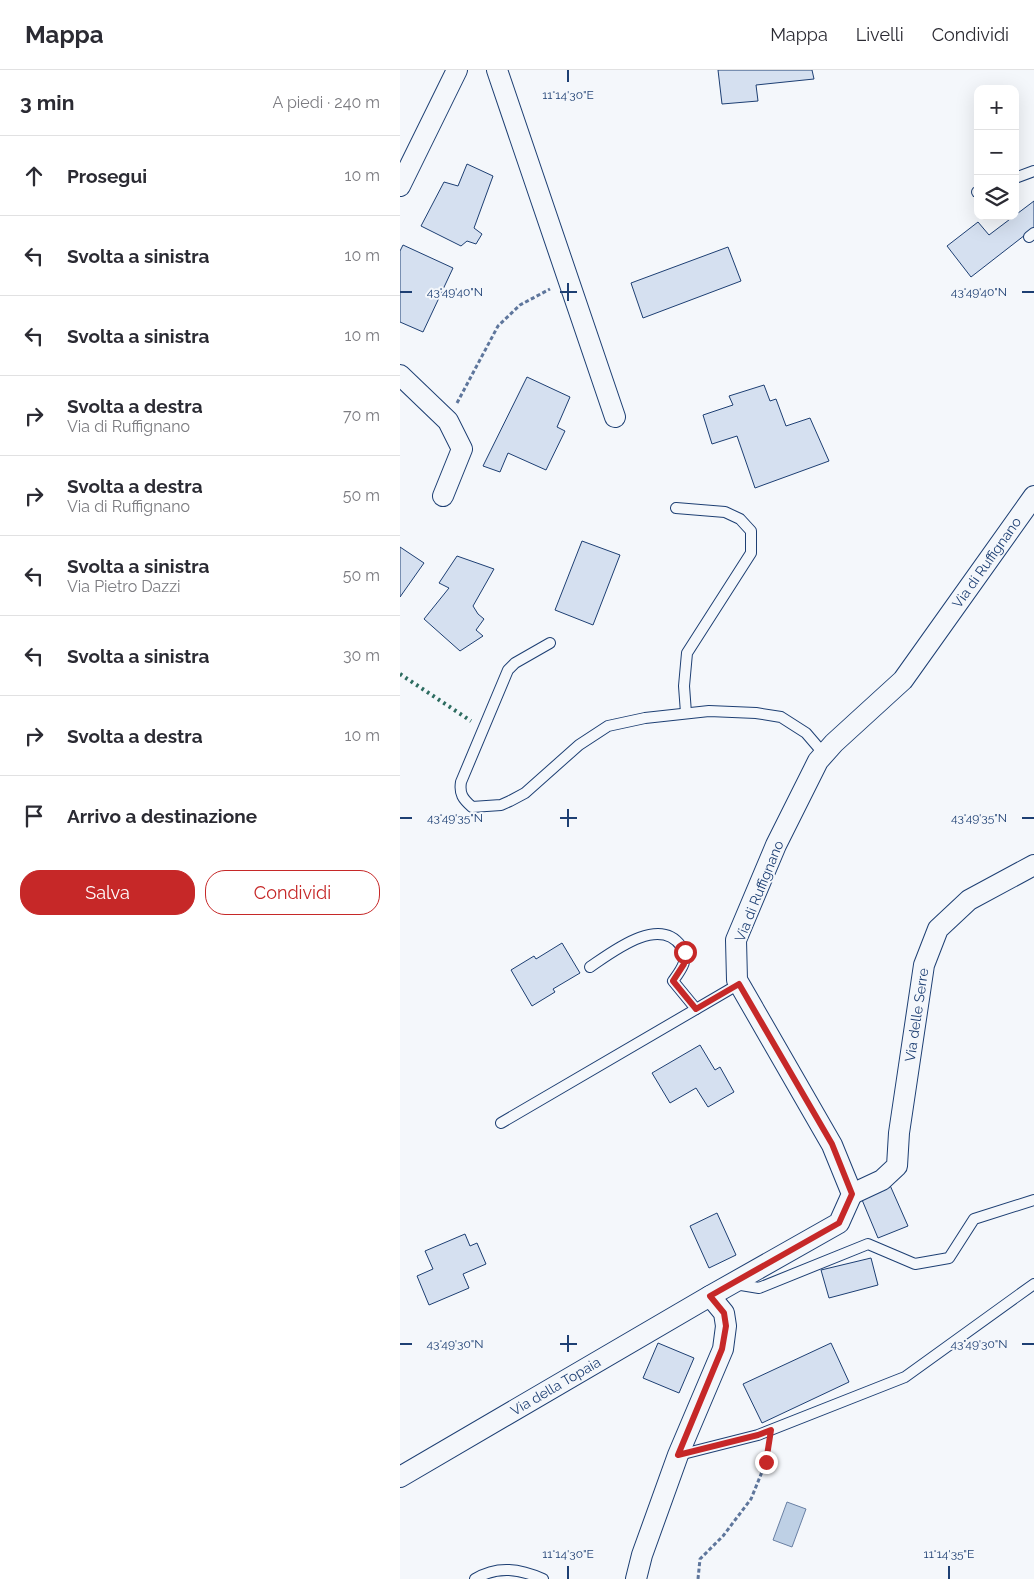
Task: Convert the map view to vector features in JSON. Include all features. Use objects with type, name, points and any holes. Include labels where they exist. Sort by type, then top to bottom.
[{"type":"street","points":[[400,186],[457,70]]},
{"type":"street","points":[[497,70],[615,417]]},
{"type":"street","points":[[400,375],[448,421],[462,449],[443,496]]},
{"type":"street","name":"Via di Ruffignano","points":[[852,1194],[832,1144],[737,980],[736,940],[776,845],[818,761],[903,680],[1034,496]]},
{"type":"street","name":"Via delle Serre","points":[[852,1194],[882,1180],[896,1166],[899,1133],[924,965],[938,929],[970,900],[1034,865]]},
{"type":"street","points":[[636,1579],[642,1555],[678,1455],[722,1349],[726,1326],[724,1313],[710,1296],[839,1223],[852,1194]]},
{"type":"street","name":"Via della Topaia","points":[[400,1477],[710,1296]]},
{"type":"lane","points":[[1019,177],[1034,171]]},
{"type":"lane","points":[[676,508],[725,512],[740,519],[751,531],[751,553],[687,654],[684,686],[686,713]]},
{"type":"lane","points":[[550,643],[515,663],[508,670],[461,782],[459,790],[463,799],[472,807],[510,802],[525,793],[579,745],[608,726],[645,718],[709,711],[756,712],[781,717],[806,733],[824,754]]},
{"type":"lane","points":[[590,967],[620,947],[642,936],[656,933],[676,940],[685,952],[684,964],[673,981],[696,1009]]},
{"type":"lane","points":[[501,1123],[739,984]]},
{"type":"lane","points":[[731,1284],[759,1288],[868,1244],[915,1264],[950,1258],[974,1219],[1034,1200]]},
{"type":"lane","points":[[678,1455],[758,1435],[905,1377],[1034,1284]]},
{"type":"lane","points":[[475,1579],[484,1573],[514,1569],[543,1579]]},
{"type":"path","points":[[448,421],[498,326],[520,305],[569,280]]},
{"type":"path","points":[[698,1579],[700,1560],[723,1536],[751,1499],[766,1462],[771,1430]]},
{"type":"water","points":[[787,1502],[806,1509],[792,1547],[773,1540]]},
{"type":"building","points":[[718,70],[812,70],[814,79],[756,85],[758,101],[722,104]]},
{"type":"building","points":[[467,164],[493,176],[474,228],[482,234],[476,244],[467,241],[461,246],[421,226],[444,182],[458,186]]},
{"type":"building","points":[[1034,201],[1034,228],[971,277],[947,246],[978,222],[989,235],[1009,220],[1019,220],[1019,212]]},
{"type":"building","points":[[403,245],[453,268],[423,332],[400,322],[400,251]]},
{"type":"building","points":[[728,247],[741,281],[643,318],[631,283]]},
{"type":"building","points":[[527,377],[570,397],[557,427],[565,431],[546,470],[508,453],[500,472],[483,466]]},
{"type":"building","points":[[764,385],[770,401],[776,399],[786,426],[810,418],[829,461],[755,488],[737,436],[712,444],[703,415],[733,405],[729,396]]},
{"type":"building","points":[[582,541],[620,555],[593,625],[555,610]]},
{"type":"building","points":[[400,547],[424,563],[400,597]]},
{"type":"building","points":[[457,556],[494,569],[473,606],[484,619],[476,630],[483,636],[460,651],[424,619],[449,588],[439,583]]},
{"type":"building","points":[[562,943],[580,973],[553,989],[555,992],[532,1006],[511,970],[534,956],[536,959]]},
{"type":"building","points":[[700,1045],[715,1070],[720,1067],[734,1092],[708,1107],[696,1088],[670,1103],[652,1073]]},
{"type":"building","points":[[889,1183],[908,1226],[878,1238],[860,1195]]},
{"type":"building","points":[[717,1213],[736,1255],[709,1268],[690,1226]]},
{"type":"building","points":[[465,1234],[470,1246],[477,1243],[486,1264],[463,1274],[469,1288],[429,1305],[417,1276],[433,1269],[425,1251]]},
{"type":"building","points":[[871,1258],[878,1285],[829,1298],[821,1270]]},
{"type":"building","points":[[658,1343],[694,1358],[679,1393],[643,1378]]},
{"type":"building","points":[[831,1343],[849,1382],[762,1423],[743,1384]]},
{"type":"hedge","points":[[400,674],[471,721]]},
{"type":"route","points":[[685,952],[684,964],[673,981],[696,1009],[739,984],[832,1144],[852,1194],[839,1223],[710,1296],[724,1313],[726,1326],[722,1349],[678,1455],[771,1430],[766,1462]]}]
